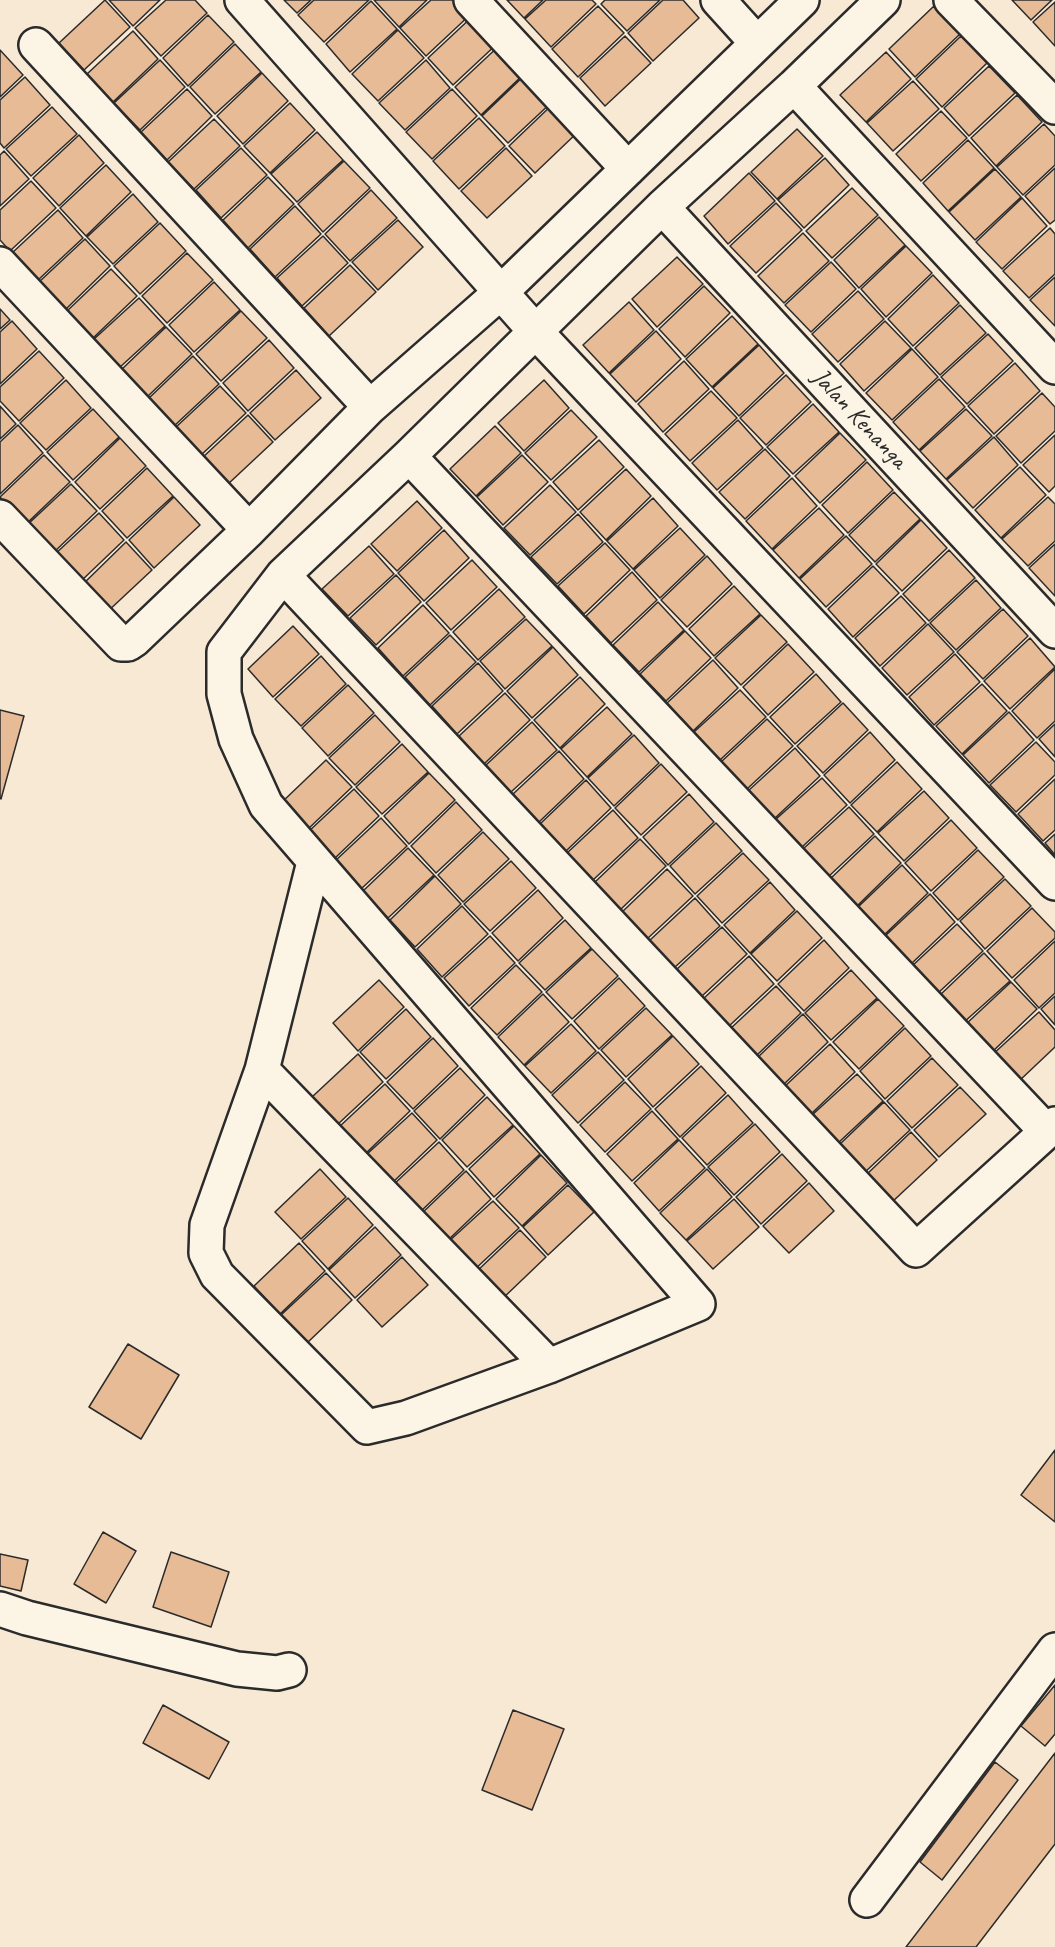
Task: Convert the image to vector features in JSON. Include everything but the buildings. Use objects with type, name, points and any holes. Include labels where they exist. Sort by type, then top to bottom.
[{"type":"street","points":[[242,0],[536,332],[1055,883]]},
{"type":"street","points":[[471,0],[628,169]]},
{"type":"street","points":[[718,0],[758,43]]},
{"type":"street","points":[[0,517],[121,644],[128,644],[249,530],[370,407],[501,292],[802,0]]},
{"type":"street","points":[[314,862],[262,1070],[207,1225],[206,1253],[217,1275],[367,1428],[406,1418],[549,1366],[698,1304],[266,805],[236,739],[224,694],[224,652],[283,575],[409,456],[662,207],[794,86],[883,0]]},
{"type":"street","points":[[951,0],[1055,107]]},
{"type":"street","points":[[36,45],[370,407]]},
{"type":"street","points":[[794,86],[1055,367]]},
{"type":"street","name":"Jalan Kenanga","points":[[662,207],[1055,631]]},
{"type":"street","points":[[0,264],[249,530]]},
{"type":"street","points":[[283,575],[916,1250],[1051,1128],[409,456]]},
{"type":"street","points":[[262,1070],[549,1366]]},
{"type":"street","points":[[0,1609],[27,1618],[237,1669],[277,1673],[289,1670]]},
{"type":"street","points":[[867,1900],[1055,1650]]}]
